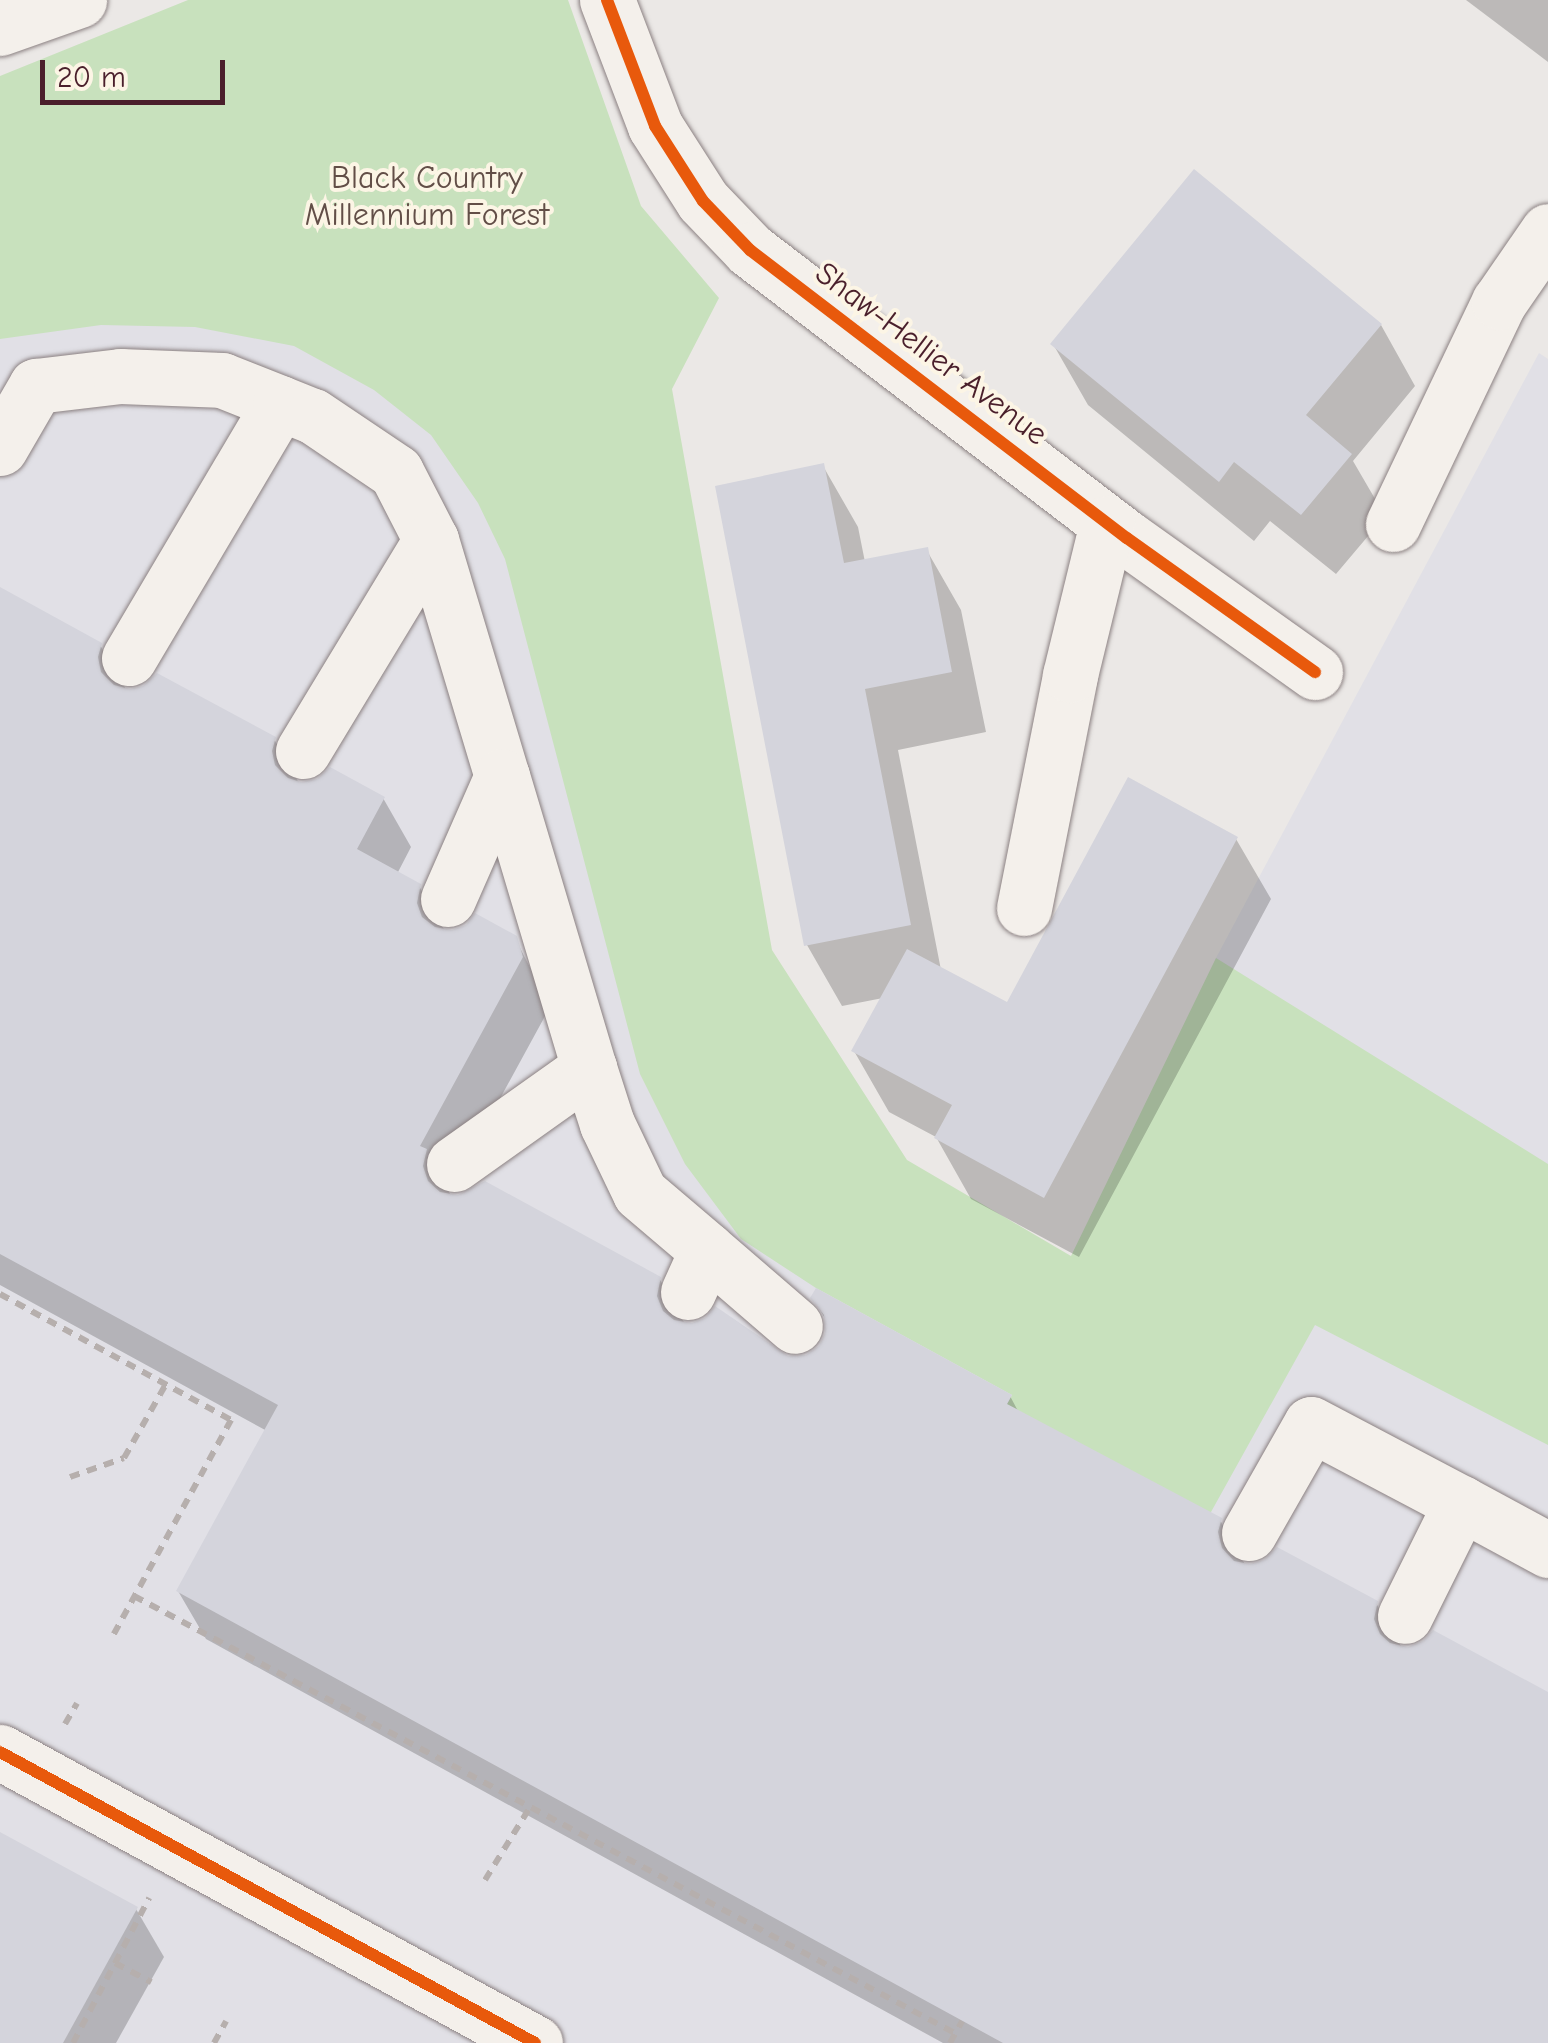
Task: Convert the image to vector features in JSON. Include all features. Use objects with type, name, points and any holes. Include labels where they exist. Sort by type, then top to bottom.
[{"type":"street","points":[[0,28],[79,0]]},
{"type":"street","name":"Shaw-Hellier Avenue","points":[[607,0],[655,126],[703,201],[750,250],[1107,523],[1315,672]]},
{"type":"street","points":[[1393,524],[1500,302],[1548,231]]},
{"type":"street","points":[[0,448],[18,388],[120,376],[222,380],[313,416],[396,472],[431,540],[606,1124],[640,1193],[698,1271],[796,1326]]},
{"type":"street","points":[[129,658],[280,403]]},
{"type":"street","points":[[1024,908],[1070,675],[1107,523]]},
{"type":"street","points":[[302,752],[431,540]]},
{"type":"street","points":[[448,898],[502,776]]},
{"type":"street","points":[[454,1164],[589,1068]]},
{"type":"street","points":[[1250,1533],[1311,1424],[1548,1550]]},
{"type":"street","points":[[1405,1616],[1461,1504]]},
{"type":"street","points":[[0,1752],[535,2043]]},
{"type":"path","points":[[0,1294],[231,1420],[114,1634]]},
{"type":"path","points":[[70,1478],[124,1458],[166,1384]]},
{"type":"path","points":[[134,1596],[955,2034]]},
{"type":"path","points":[[485,1880],[530,1807]]},
{"type":"path","points":[[74,2043],[155,1887]]},
{"type":"path","points":[[115,1963],[152,1982]]},
{"type":"path","points":[[214,2043],[226,2021]]},
{"type":"path","points":[[950,2043],[962,2021]]},
{"type":"shaded area","points":[[377,0],[802,1114],[1078,1316],[1216,958],[1539,353],[1548,359],[1548,2043],[0,2043],[0,132]]},
{"type":"green space","name":"Black Country Millennium Forest","points":[[188,0],[568,0],[641,206],[719,298],[672,389],[772,950],[907,1160],[1071,1256],[1216,958],[1548,1164],[1548,1445],[1315,1325],[1211,1512],[924,1556],[1012,1395],[816,1288],[741,1239],[685,1164],[640,1074],[505,559],[478,503],[431,435],[374,390],[294,346],[195,327],[101,325],[0,339],[0,76]]},
{"type":"building","points":[[1194,169],[1382,324],[1306,415],[1352,454],[1301,515],[1234,462],[1219,482],[1050,344]]},
{"type":"building","points":[[824,463],[844,563],[928,547],[952,672],[865,689],[911,925],[804,946],[715,486]]},
{"type":"building","points":[[0,587],[102,643],[98,657],[101,672],[114,685],[130,689],[143,686],[157,673],[276,737],[272,751],[275,765],[288,778],[301,782],[317,779],[330,767],[385,797],[357,849],[421,884],[417,903],[422,917],[435,927],[452,930],[466,925],[475,913],[517,936],[523,957],[420,1146],[427,1149],[423,1166],[428,1181],[440,1192],[458,1195],[485,1181],[661,1277],[657,1296],[663,1311],[674,1320],[692,1323],[705,1318],[715,1306],[788,1356],[806,1355],[819,1346],[825,1333],[824,1315],[810,1298],[816,1288],[1012,1395],[1007,1404],[1222,1518],[1218,1532],[1222,1548],[1234,1561],[1250,1564],[1264,1560],[1277,1547],[1378,1601],[1374,1619],[1380,1634],[1390,1643],[1408,1647],[1423,1641],[1433,1630],[1548,1692],[1548,2043],[1003,2043],[176,1591],[278,1405],[0,1254]]},
{"type":"building","points":[[1128,777],[1238,837],[1044,1198],[934,1138],[952,1105],[851,1051],[907,949],[1007,1002]]},
{"type":"building","points":[[0,1832],[138,1907],[63,2043],[0,2043]]},
{"type":"cycle path","points":[[607,0],[655,126],[703,201],[750,250],[1127,538],[1315,672]]},
{"type":"cycle path","points":[[0,1752],[535,2043]]}]
